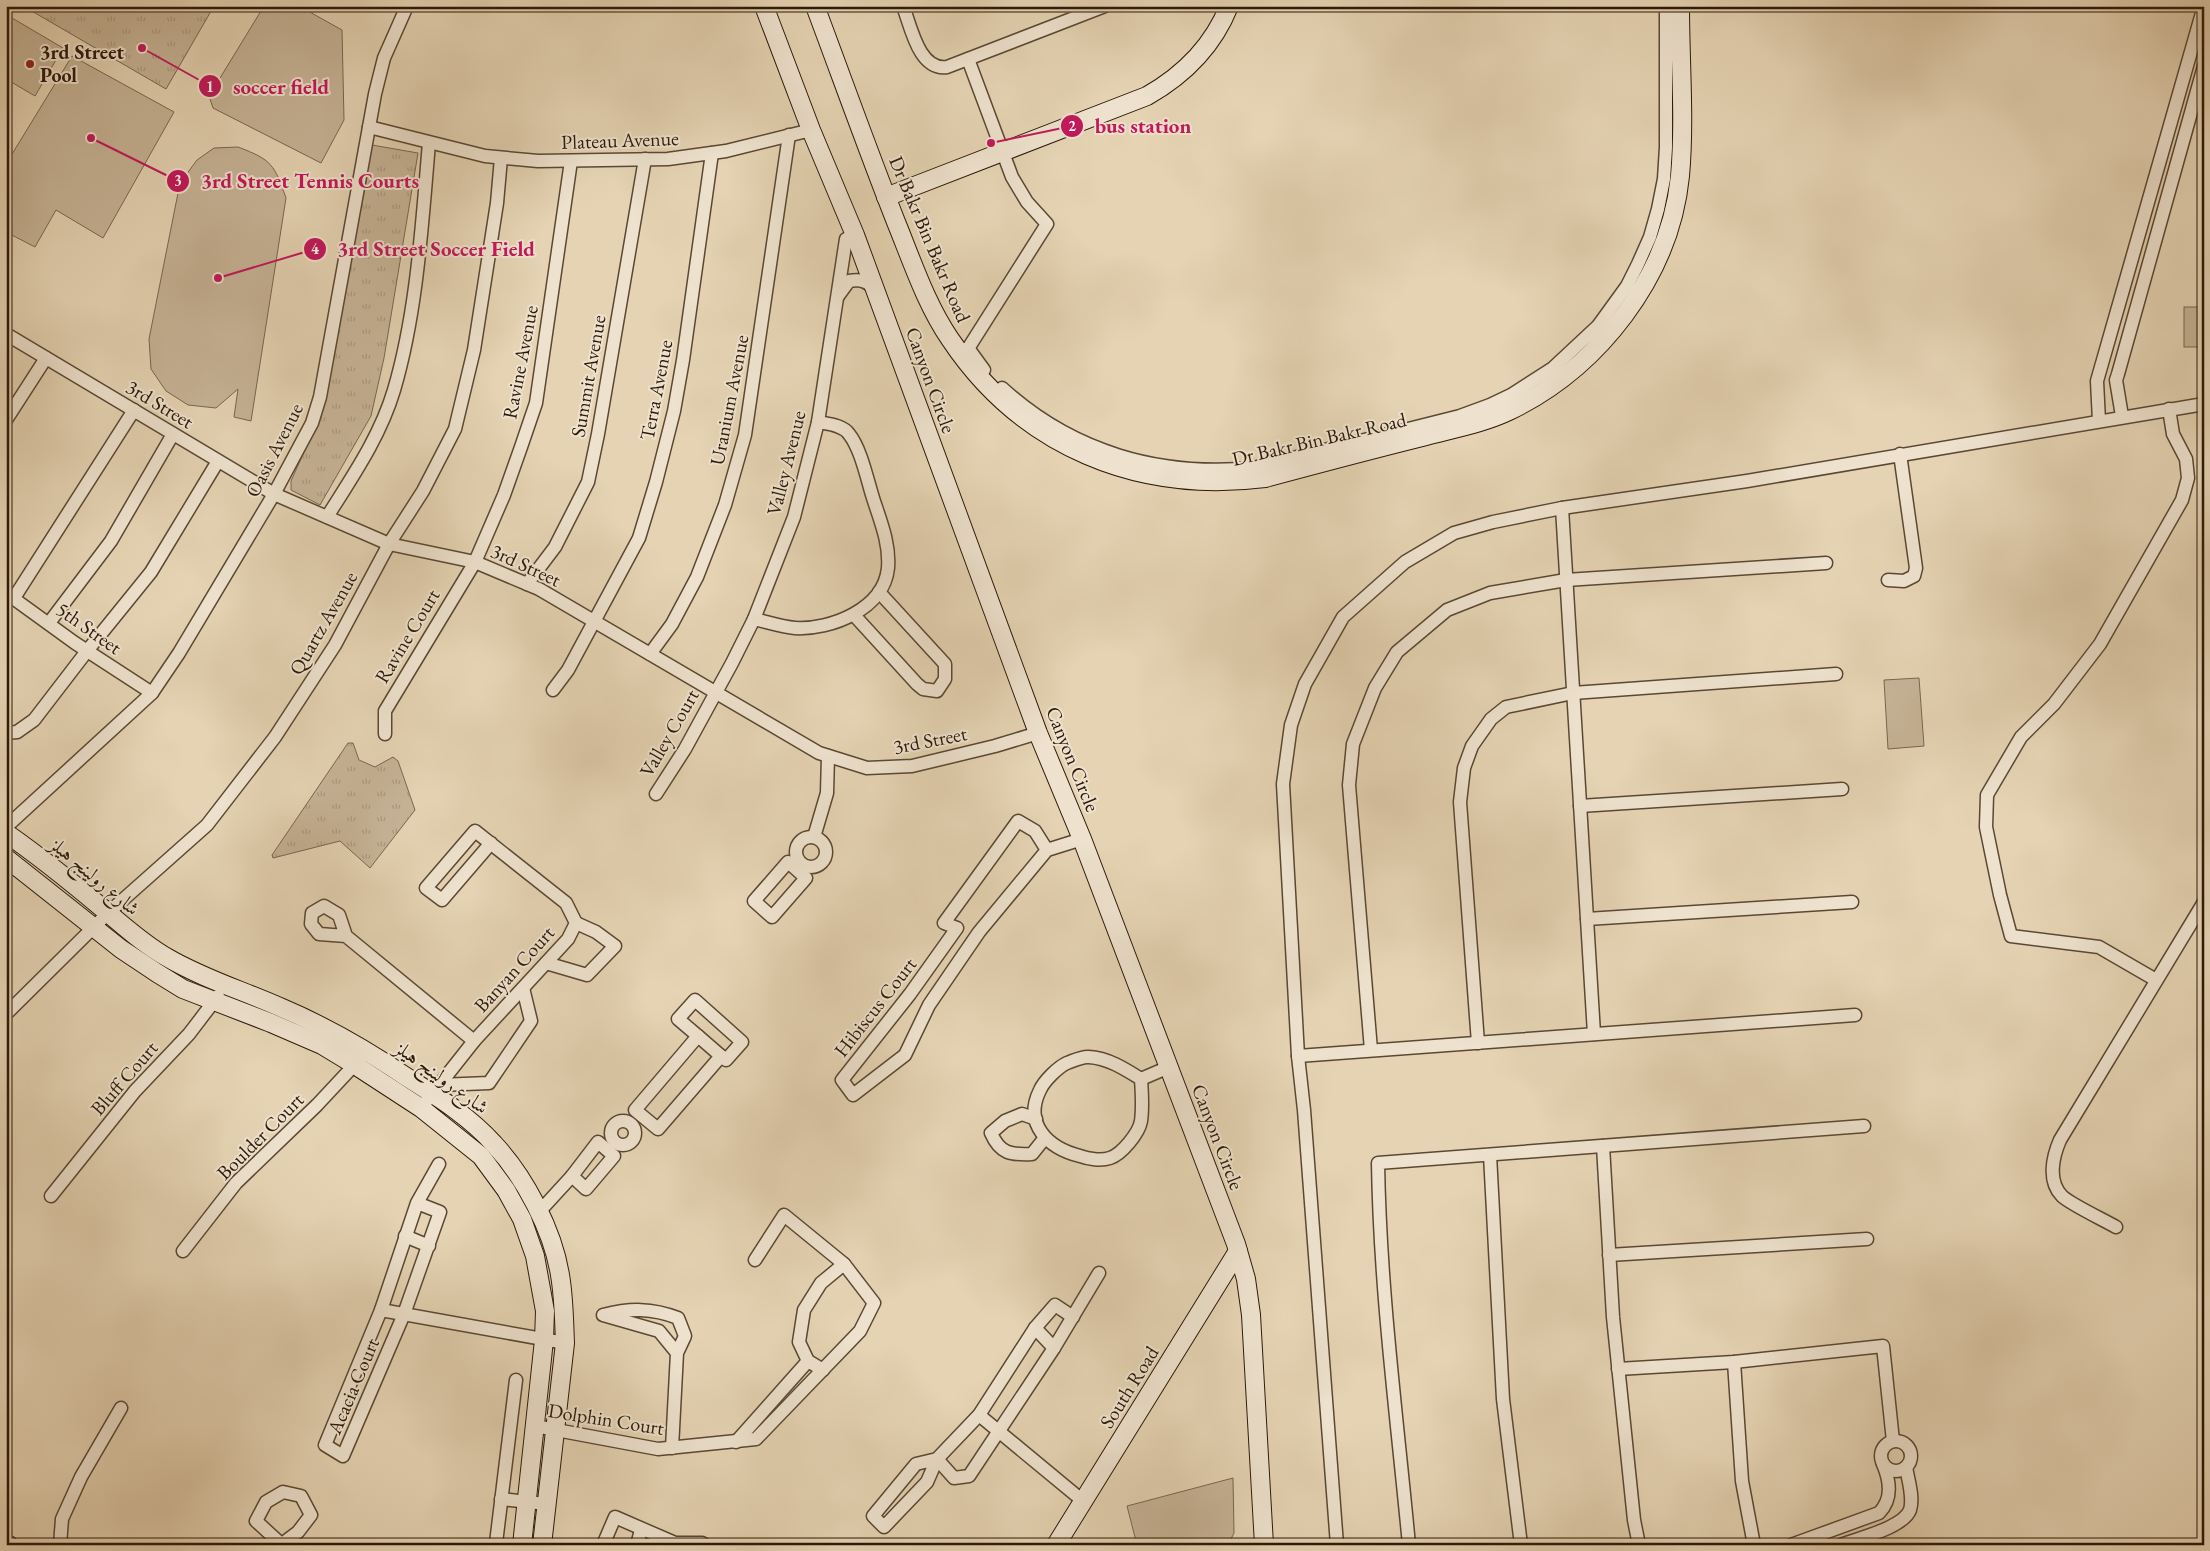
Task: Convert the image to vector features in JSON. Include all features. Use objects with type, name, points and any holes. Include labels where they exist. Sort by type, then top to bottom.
[{"type":"main road","name":"Canyon Circle","points":[[764,6],[811,130],[855,235],[1038,733],[1082,839],[1238,1251],[1246,1279],[1251,1315],[1264,1545]]},
{"type":"main road","name":"Dr Bakr Bin Bakr Road","points":[[814,6],[886,197],[935,312],[949,338],[965,352],[987,386],[1009,407],[1038,429],[1066,446],[1096,459],[1134,471],[1199,482],[1230,482],[1265,478],[1486,420],[1508,412],[1552,386],[1598,347],[1635,299],[1660,252],[1673,211],[1680,177],[1680,6]]},
{"type":"main road","points":[[886,197],[1123,107],[1168,84],[1207,46],[1222,22],[1229,6]]},
{"type":"main road","name":"شارع رولينج هيلز","points":[[6,833],[42,858],[133,935],[167,958],[224,986],[280,1007],[331,1030],[435,1089],[494,1144],[520,1178],[539,1212],[560,1274],[565,1343],[542,1545]]},
{"type":"main road","name":"شارع رولينج هيلز","points":[[6,858],[121,949],[157,973],[183,989],[271,1022],[322,1045],[421,1108],[481,1156],[506,1190],[522,1219],[541,1281],[545,1311],[544,1340],[522,1545]]},
{"type":"main road","name":"South Road","points":[[1056,1545],[1238,1251]]},
{"type":"street","points":[[903,6],[923,57],[927,62],[940,68],[1105,6]]},
{"type":"street","points":[[968,59],[1019,190],[1047,224],[965,352],[1011,396],[1042,419],[1096,449],[1124,458],[1194,469],[1224,471],[1253,468],[1460,416],[1511,395],[1553,368],[1598,326],[1626,286],[1650,237],[1664,179],[1666,147],[1666,6]]},
{"type":"street","points":[[2099,421],[2097,381],[2204,6]]},
{"type":"street","name":"Oasis Avenue","points":[[6,827],[152,693],[179,653],[274,494],[312,423],[320,397],[369,127],[384,58],[402,8]]},
{"type":"street","points":[[2122,416],[2116,380],[2204,66]]},
{"type":"street","name":"Plateau Avenue","points":[[369,127],[485,156],[538,161],[645,159],[712,153],[811,130]]},
{"type":"street","name":"Uranium Avenue","points":[[650,654],[672,624],[697,578],[725,505],[745,434],[789,135]]},
{"type":"street","points":[[327,517],[371,446],[394,391],[409,322],[420,252],[429,143]]},
{"type":"street","name":"Terra Avenue","points":[[553,690],[568,670],[639,538],[674,410],[712,153]]},
{"type":"street","name":"Quartz Avenue","points":[[6,1014],[108,913],[207,825],[275,738],[336,645],[384,553],[423,492],[454,429],[474,350],[497,203],[502,158]]},
{"type":"street","name":"Summit Avenue","points":[[527,584],[555,547],[588,482],[598,434],[645,159]]},
{"type":"street","name":"Ravine Avenue","points":[[475,562],[504,494],[536,403],[571,161]]},
{"type":"street","name":"Valley Avenue","points":[[715,692],[754,619],[794,517],[818,422],[846,239],[855,235]]},
{"type":"street","points":[[835,305],[840,292],[850,281],[858,279],[868,282],[876,292]]},
{"type":"street","name":"3rd Street","points":[[6,334],[274,494],[327,517],[384,553],[475,562],[527,584],[819,753],[867,768],[912,766],[995,746],[1038,733]]},
{"type":"street","points":[[6,420],[46,358]]},
{"type":"street","points":[[1337,1545],[1312,1237],[1304,1110],[1298,1056],[1284,784],[1291,725],[1305,684],[1343,618],[1405,562],[1454,533],[1493,522],[1562,508],[1665,494],[2122,416],[2204,404]]},
{"type":"street","points":[[2156,980],[2099,947],[2011,936],[2000,895],[1986,827],[1987,795],[2021,737],[2054,704],[2100,644],[2182,500],[2188,478],[2186,459],[2173,434],[2169,409]]},
{"type":"street","points":[[10,596],[134,410]]},
{"type":"street","points":[[754,619],[794,628],[819,628],[854,615],[879,592],[888,569],[888,544],[859,455],[849,433],[838,427],[818,422]]},
{"type":"street","points":[[49,624],[111,541],[173,434]]},
{"type":"street","points":[[1888,580],[1904,580],[1914,576],[1916,568],[1900,454]]},
{"type":"street","points":[[6,733],[17,732],[34,720],[87,650],[151,572],[218,461]]},
{"type":"street","points":[[1562,508],[1594,1034]]},
{"type":"street","name":"Ravine Court","points":[[385,734],[385,711],[475,562]]},
{"type":"street","points":[[1371,1050],[1349,785],[1353,744],[1375,688],[1398,652],[1447,610],[1490,593],[1566,580],[1826,563]]},
{"type":"street","points":[[854,615],[917,684],[924,689],[936,690],[945,679],[945,664],[879,592]]},
{"type":"street","name":"5th Street","points":[[10,596],[152,693]]},
{"type":"street","points":[[1478,1043],[1460,802],[1464,768],[1472,746],[1491,719],[1506,707],[1573,693],[1836,674]]},
{"type":"street","name":"Valley Court","points":[[656,794],[686,749],[715,692]]},
{"type":"street","points":[[814,837],[827,794],[828,756]]},
{"type":"street","points":[[1580,806],[1842,789]]},
{"type":"street","name":"Hibiscus Court","points":[[1018,821],[1035,832],[1047,850],[979,932],[929,1005],[905,1055],[853,1095],[842,1080],[910,994],[951,936],[956,928],[944,922],[1018,821]]},
{"type":"street","name":"Banyan Court","points":[[421,1108],[474,1041],[568,939],[576,923],[566,903],[475,831],[426,888],[442,900],[490,843]]},
{"type":"street","points":[[814,837],[819,839],[825,847],[826,857],[820,865],[815,867],[798,867],[795,856],[796,846],[803,838],[814,837]]},
{"type":"street","points":[[1047,850],[1082,839]]},
{"type":"street","points":[[1587,920],[1852,902]]},
{"type":"street","points":[[2116,1227],[2061,1196],[2053,1177],[2053,1157],[2060,1140],[2204,902]]},
{"type":"street","points":[[546,963],[587,975],[615,946],[596,932],[576,923]]},
{"type":"street","points":[[346,936],[474,1041]]},
{"type":"street","name":"Bluff Court","points":[[51,1196],[135,1091],[189,1034],[224,986]]},
{"type":"street","points":[[435,1089],[488,1083],[532,1021],[523,988]]},
{"type":"street","points":[[695,1000],[742,1042],[726,1060],[698,1036],[678,1019],[695,1000]]},
{"type":"street","points":[[1298,1056],[1855,1015]]},
{"type":"street","points":[[698,1036],[635,1110],[658,1129],[721,1056]]},
{"type":"street","name":"Boulder Court","points":[[183,1251],[236,1183],[356,1065],[365,1049]]},
{"type":"street","points":[[1044,1139],[1032,1154],[1012,1155],[996,1146],[991,1133],[1005,1121],[1022,1114],[1036,1098],[1043,1084],[1064,1064],[1087,1056],[1120,1065],[1141,1079]]},
{"type":"street","points":[[1141,1079],[1169,1067]]},
{"type":"street","points":[[1036,1098],[1036,1119],[1044,1139],[1064,1152],[1088,1159],[1110,1158],[1131,1142],[1141,1123],[1141,1079]]},
{"type":"street","points":[[1022,1114],[1036,1119]]},
{"type":"street","points":[[539,1212],[572,1176],[598,1142],[610,1145],[630,1143],[634,1136],[632,1126],[642,1116]]},
{"type":"street","points":[[1409,1545],[1388,1342],[1379,1222],[1378,1163],[1864,1126]]},
{"type":"street","points":[[572,1176],[586,1189],[614,1156],[610,1145]]},
{"type":"street","points":[[1603,1146],[1618,1369],[1634,1520],[1639,1545]]},
{"type":"street","points":[[1490,1154],[1504,1399],[1522,1545]]},
{"type":"street","name":"Acacia Court","points":[[417,1203],[440,1212],[404,1314],[343,1456],[325,1445],[381,1310],[417,1203],[439,1164]]},
{"type":"street","name":"Dolphin Court","points":[[535,1426],[658,1450],[756,1439],[860,1331],[874,1303],[844,1264],[784,1215],[755,1260]]},
{"type":"street","points":[[405,1236],[429,1246]]},
{"type":"street","points":[[1609,1255],[1867,1239]]},
{"type":"street","points":[[823,1370],[808,1361],[799,1342],[804,1310],[821,1283],[844,1264]]},
{"type":"street","points":[[937,1459],[954,1478],[969,1476],[1054,1348],[1099,1273]]},
{"type":"street","points":[[937,1459],[916,1464],[873,1516],[884,1527],[926,1482],[937,1459],[979,1415],[1035,1328],[1055,1305],[1073,1317]]},
{"type":"street","points":[[381,1310],[565,1343]]},
{"type":"street","name":"Dolphin Court","points":[[672,1448],[677,1353],[686,1336],[678,1318],[659,1311],[623,1310],[603,1315],[659,1331],[677,1353]]},
{"type":"street","points":[[1035,1328],[1054,1348]]},
{"type":"street","points":[[1618,1369],[1734,1362],[1883,1346],[1893,1441]]},
{"type":"street","points":[[736,1442],[808,1361]]},
{"type":"street","points":[[1734,1362],[1742,1481],[1754,1545]]},
{"type":"street","points":[[496,1543],[516,1380]]},
{"type":"street","points":[[60,1545],[62,1519],[81,1477],[121,1408]]},
{"type":"street","points":[[979,1415],[1083,1501]]},
{"type":"street","points":[[1791,1545],[1879,1513],[1884,1508],[1888,1498],[1889,1480],[1881,1453],[1893,1441],[1900,1442],[1908,1448],[1911,1454],[1906,1467],[1911,1498],[1910,1510],[1902,1520],[1841,1545]]},
{"type":"street","points":[[1883,1464],[1890,1470],[1896,1471],[1906,1467]]},
{"type":"street","points":[[283,1492],[301,1496],[311,1515],[298,1532],[282,1545],[256,1521],[266,1502],[283,1492]]},
{"type":"street","points":[[501,1499],[546,1504]]},
{"type":"street","points":[[604,1545],[615,1517],[675,1544],[702,1543],[705,1545]]},
{"type":"street","points":[[638,1545],[641,1530]]},
{"type":"green space","points":[[23,6],[214,6],[166,89]]},
{"type":"green space","points":[[264,6],[299,6],[342,30],[344,120],[321,163],[213,108],[209,96]]},
{"type":"green space","name":"3rd Street Pool","points":[[12,18],[63,48],[35,96],[6,79],[6,28]]},
{"type":"green space","points":[[72,56],[174,112],[103,238],[56,210],[35,247],[6,232],[6,164]]},
{"type":"green space","points":[[372,145],[418,153],[384,358],[371,416],[320,505],[291,490],[291,481],[322,412]]},
{"type":"green space","points":[[238,147],[265,160],[275,170],[286,198],[251,421],[234,417],[238,389],[216,408],[188,405],[166,391],[151,369],[149,339],[180,183],[197,160],[214,148]]},
{"type":"green space","points":[[2184,307],[2204,307],[2204,347],[2184,347]]},
{"type":"green space","points":[[1919,678],[1924,746],[1888,749],[1884,680]]},
{"type":"green space","points":[[348,743],[353,743],[359,760],[375,767],[393,757],[398,761],[415,810],[370,868],[340,841],[273,858],[272,855]]},
{"type":"green space","points":[[1233,1478],[1234,1533],[1228,1545],[1137,1545],[1127,1506]]},
{"type":"place","name":"soccer field","points":[[142,48]]},
{"type":"place","name":"3rd Street Pool","points":[[30,64]]},
{"type":"place","name":"3rd Street Tennis Courts","points":[[91,138]]},
{"type":"place","name":"bus station","points":[[991,143]]},
{"type":"place","name":"3rd Street Soccer Field","points":[[218,278]]}]
